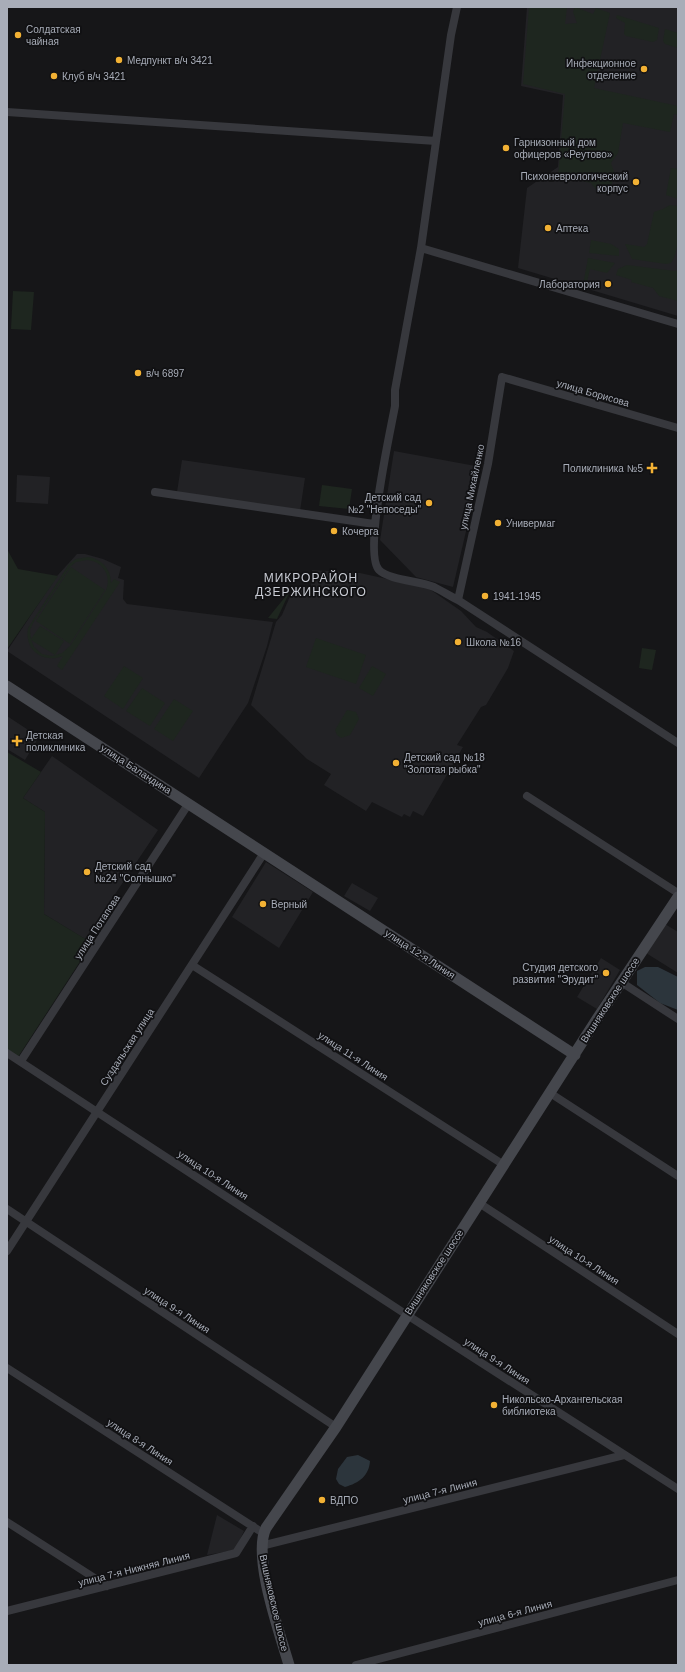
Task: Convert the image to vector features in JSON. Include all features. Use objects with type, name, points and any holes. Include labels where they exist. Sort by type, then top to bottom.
[{"type":"street","points":[[457,7],[451,35],[421,248],[395,390],[395,406],[374,524],[374,562],[379,570],[388,575],[433,587],[458,600],[678,742]]},
{"type":"street","points":[[7,112],[436,141]]},
{"type":"street","points":[[421,248],[678,324]]},
{"type":"street","name":"улица Борисова","points":[[502,377],[678,428]]},
{"type":"street","name":"улица Михайленко","points":[[458,600],[488,464],[502,377]]},
{"type":"street","points":[[155,492],[374,524]]},
{"type":"street","name":"улица Баландина","points":[[7,686],[264,853]]},
{"type":"street","points":[[527,796],[678,893]]},
{"type":"street","name":"улица Потапова","points":[[21,1061],[189,803]]},
{"type":"street","name":"Суздальская улица","points":[[7,1251],[264,853]]},
{"type":"street","name":"улица 12-я Линия","points":[[264,853],[575,1055]]},
{"type":"street","name":"Вишняковское шоссе","points":[[289,1665],[264,1571],[261,1546],[263,1533],[336,1427],[621,982],[678,897]]},
{"type":"street","name":"улица 11-я Линия","points":[[192,965],[504,1165]]},
{"type":"street","points":[[621,982],[678,1019]]},
{"type":"street","name":"улица 10-я Линия","points":[[7,1052],[407,1315]]},
{"type":"street","points":[[550,1094],[678,1176]]},
{"type":"street","name":"улица 10-я Линия","points":[[479,1203],[678,1334]]},
{"type":"street","name":"улица 9-я Линия","points":[[7,1209],[336,1427]]},
{"type":"street","name":"улица 9-я Линия","points":[[407,1315],[678,1489]]},
{"type":"street","name":"улица 8-я Линия","points":[[7,1368],[263,1533]]},
{"type":"street","name":"улица 7-я Линия","points":[[261,1546],[624,1455]]},
{"type":"street","points":[[7,1522],[107,1586]]},
{"type":"street","name":"улица 7-я Нижняя Линия","points":[[7,1611],[236,1553],[252,1526]]},
{"type":"street","name":"улица 6-я Линия","points":[[356,1665],[678,1580]]},
{"type":"shaded area","points":[[527,7],[678,7],[678,316],[518,268],[527,188],[558,167],[563,95],[521,86]]},
{"type":"shaded area","points":[[529,7],[567,7],[565,24],[577,23],[573,12],[575,7],[593,14],[596,8],[610,13],[594,88],[678,106],[678,115],[674,114],[670,132],[623,123],[618,153],[611,163],[614,172],[610,195],[598,192],[591,183],[558,176],[565,94],[523,84]]},
{"type":"shaded area","points":[[617,15],[659,28],[657,40],[653,42],[626,36],[624,34],[625,23],[616,18]]},
{"type":"shaded area","points":[[665,29],[678,33],[678,48],[665,44],[663,41]]},
{"type":"shaded area","points":[[671,168],[678,169],[678,199],[666,195]]},
{"type":"shaded area","points":[[670,205],[678,206],[678,243],[671,263],[666,264],[632,259],[625,244],[644,247],[647,244],[654,212]]},
{"type":"shaded area","points":[[591,240],[611,244],[619,249],[619,256],[589,253]]},
{"type":"shaded area","points":[[588,258],[615,263],[607,273],[590,269],[586,286],[583,285]]},
{"type":"shaded area","points":[[627,265],[675,271],[678,270],[678,301],[659,296],[653,288],[631,282],[632,280],[616,275],[618,269]]},
{"type":"shaded area","points":[[13,291],[34,292],[31,330],[11,329]]},
{"type":"shaded area","name":"Детский сад №2 \"Непоседы\"","points":[[394,451],[481,467],[453,587],[416,577],[380,540]]},
{"type":"shaded area","points":[[182,460],[305,478],[300,511],[177,492]]},
{"type":"shaded area","points":[[17,475],[50,477],[48,504],[16,502]]},
{"type":"shaded area","points":[[322,485],[352,489],[349,509],[319,506]]},
{"type":"shaded area","points":[[7,549],[18,569],[58,576],[7,649]]},
{"type":"shaded area","points":[[77,554],[85,554],[103,559],[121,567],[118,578],[124,580],[123,599],[127,604],[273,622],[267,646],[248,703],[199,778],[7,651],[57,576]]},
{"type":"shaded area","points":[[88,557],[98,560],[107,569],[111,578],[111,583],[114,579],[120,582],[62,670],[57,666],[63,656],[49,658],[36,653],[32,649],[29,643],[28,628],[69,564],[76,559]],"holes":[[[87,560],[101,566],[107,574],[108,584],[106,590],[70,646],[62,653],[52,656],[42,654],[34,647],[31,640],[55,655],[64,641],[40,626],[31,639],[30,630],[33,623],[70,567],[76,562]]]},
{"type":"shaded area","points":[[71,567],[105,590],[70,644],[36,621]]},
{"type":"shaded area","points":[[312,570],[360,573],[428,588],[461,611],[476,627],[487,632],[514,651],[508,668],[486,705],[481,707],[457,745],[463,747],[423,816],[413,811],[410,817],[404,814],[402,817],[372,802],[366,811],[324,785],[331,774],[307,759],[251,705],[276,622],[282,615],[294,587],[311,587]]},
{"type":"shaded area","points":[[290,591],[277,619],[268,618]]},
{"type":"shaded area","points":[[316,638],[366,655],[356,684],[306,667]]},
{"type":"shaded area","points":[[642,648],[656,650],[652,670],[639,668]]},
{"type":"shaded area","points":[[124,666],[143,678],[123,709],[104,696]]},
{"type":"shaded area","points":[[372,666],[386,674],[373,696],[359,688]]},
{"type":"shaded area","points":[[142,688],[165,703],[150,726],[126,711]]},
{"type":"shaded area","points":[[174,699],[193,711],[173,741],[154,729]]},
{"type":"shaded area","points":[[347,710],[356,712],[359,719],[350,735],[341,738],[337,735],[335,730]]},
{"type":"shaded area","points":[[7,716],[39,737],[25,760],[7,749]]},
{"type":"shaded area","points":[[7,752],[41,772],[23,798],[45,812],[44,914],[92,943],[18,1057],[7,1049]]},
{"type":"shaded area","name":"Детский сад №24 \"Солнышко\"","points":[[52,756],[158,830],[85,939],[44,914],[45,812],[23,798]]},
{"type":"shaded area","points":[[266,862],[313,892],[279,948],[232,917]]},
{"type":"shaded area","points":[[352,883],[378,898],[370,911],[344,896]]},
{"type":"shaded area","points":[[665,924],[678,932],[678,973],[646,953]]},
{"type":"shaded area","points":[[601,958],[620,970],[597,1009],[577,997]]},
{"type":"shaded area","points":[[645,967],[658,967],[678,977],[678,1010],[660,1003],[637,985],[637,971]]},
{"type":"shaded area","points":[[358,1455],[370,1461],[368,1471],[359,1481],[345,1487],[339,1484],[336,1479],[338,1469],[347,1457]]},
{"type":"shaded area","points":[[217,1515],[244,1531],[235,1550],[207,1555]]},
{"type":"place","name":"Солдатская чайная","points":[[18,35]]},
{"type":"place","name":"Медпункт в/ч 3421","points":[[119,60]]},
{"type":"place","name":"Инфекционное отделение","points":[[644,69]]},
{"type":"place","name":"Клуб в/ч 3421","points":[[54,76]]},
{"type":"place","name":"Гарнизонный дом офицеров «Реутово»","points":[[506,148]]},
{"type":"place","name":"Психоневрологический корпус","points":[[636,182]]},
{"type":"place","name":"Аптека","points":[[548,228]]},
{"type":"place","name":"Лаборатория","points":[[608,284]]},
{"type":"place","name":"в/ч 6897","points":[[138,373]]},
{"type":"place","name":"Поликлиника №5","points":[[652,468]]},
{"type":"place","name":"Детский сад №2 \"Непоседы\"","points":[[429,503]]},
{"type":"place","name":"Универмаг","points":[[498,523]]},
{"type":"place","name":"Кочерга","points":[[334,531]]},
{"type":"place","name":"1941-1945","points":[[485,596]]},
{"type":"place","name":"Школа №16","points":[[458,642]]},
{"type":"place","name":"Детская поликлиника","points":[[17,741]]},
{"type":"place","name":"Детский сад №18 \"Золотая рыбка\"","points":[[396,763]]},
{"type":"place","name":"Детский сад №24 \"Солнышко\"","points":[[87,872]]},
{"type":"place","name":"Верный","points":[[263,904]]},
{"type":"place","name":"Студия детского развития \"Эрудит\"","points":[[606,973]]},
{"type":"place","name":"Никольско-Архангельская библиотека","points":[[494,1405]]},
{"type":"place","name":"ВДПО","points":[[322,1500]]},
{"type":"district","name":"МИКРОРАЙОН ДЗЕРЖИНСКОГО","points":[[311,585]]}]
